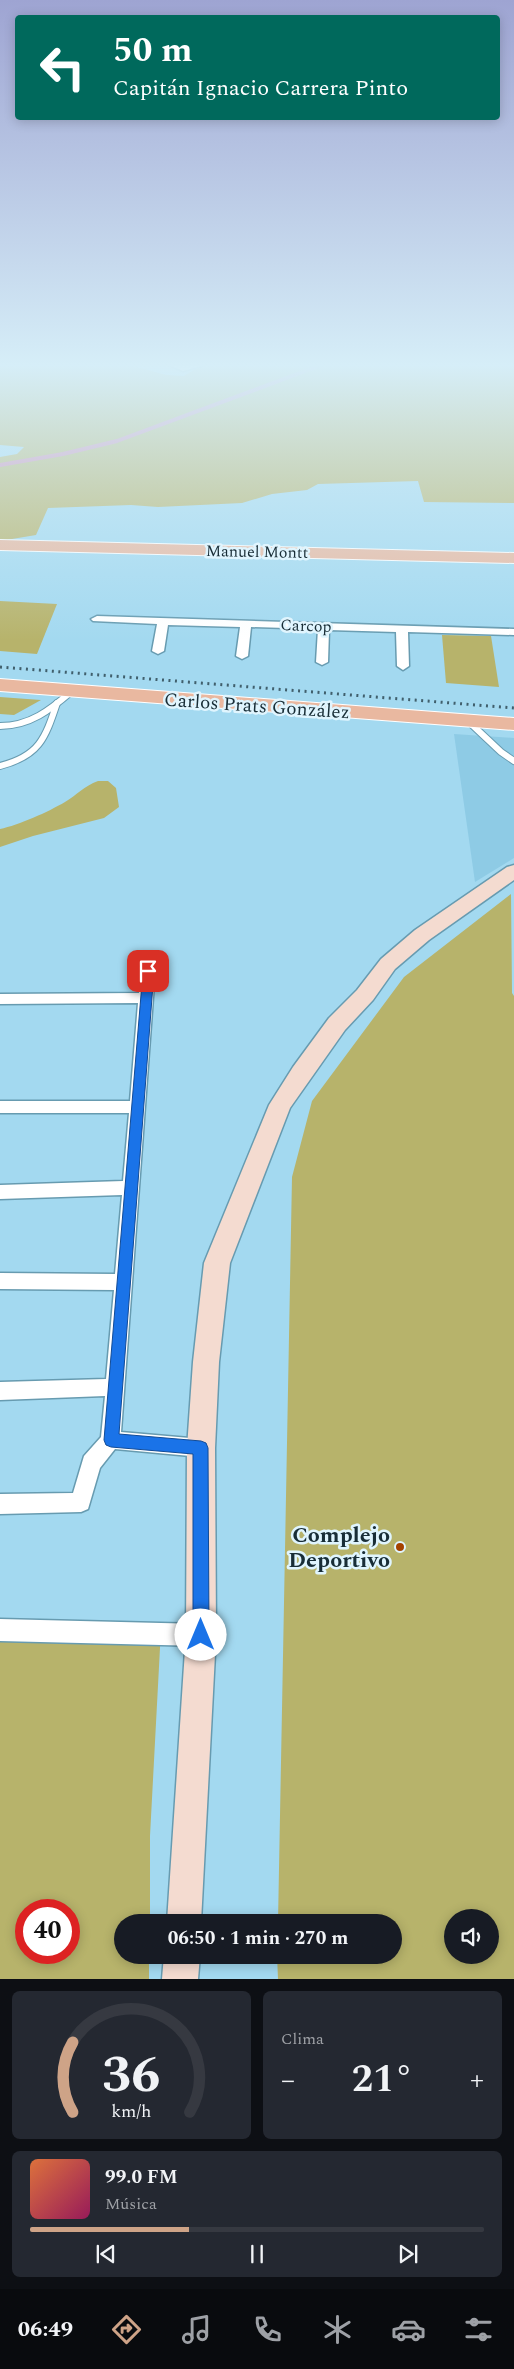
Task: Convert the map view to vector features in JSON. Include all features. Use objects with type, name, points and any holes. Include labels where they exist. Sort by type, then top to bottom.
[{"type":"main road","name":"Manuel Montt","points":[[0,545],[514,558]]},
{"type":"main road","name":"Carlos Prats González","points":[[0,685],[514,724]]},
{"type":"street","name":"Carcop","points":[[97,619],[514,632]]},
{"type":"street","points":[[158,651],[163,621]]},
{"type":"street","points":[[242,656],[246,624]]},
{"type":"street","points":[[322,662],[324,626]]},
{"type":"street","points":[[402,628],[403,666]]},
{"type":"street","points":[[184,1914],[201,1635],[201,1448],[206,1362],[217,1263],[250,1176],[280,1105],[337,1024],[365,995],[388,964],[422,935],[508,879]]},
{"type":"street","points":[[0,1504],[81,1502],[91,1464],[111,1440],[149,957]]},
{"type":"street","points":[[0,999],[146,998]]},
{"type":"street","points":[[0,1107],[137,1107]]},
{"type":"street","points":[[0,1192],[131,1188]]},
{"type":"street","points":[[0,1281],[124,1282]]},
{"type":"street","points":[[0,1391],[116,1387]]},
{"type":"street","points":[[111,1440],[201,1448]]},
{"type":"street","points":[[0,1630],[201,1635]]},
{"type":"street","points":[[180,1979],[181,1964]]},
{"type":"lane","points":[[0,726],[14,726],[30,722],[42,716],[72,691]]},
{"type":"lane","points":[[0,766],[28,756],[42,745],[57,703]]},
{"type":"lane","points":[[468,720],[501,752],[514,761]]},
{"type":"shaded area","points":[[514,456],[514,503],[424,502],[418,481],[318,484],[307,490],[272,494],[242,503],[158,507],[131,505],[48,508],[36,535],[0,541],[0,457]]},
{"type":"shaded area","points":[[0,601],[57,604],[37,654],[0,651]]},
{"type":"shaded area","points":[[442,635],[491,636],[499,687],[446,683]]},
{"type":"shaded area","points":[[0,697],[41,700],[14,715],[0,714]]},
{"type":"shaded area","points":[[454,734],[514,738],[514,858],[475,882]]},
{"type":"shaded area","points":[[98,781],[108,781],[116,788],[119,807],[104,818],[33,836],[0,847],[0,829],[50,810]]},
{"type":"shaded area","name":"Complejo Deportivo","points":[[511,894],[512,993],[514,996],[514,1979],[278,1979],[277,1964],[402,1964],[402,1914],[278,1914],[292,1177],[312,1101],[404,977]]},
{"type":"shaded area","points":[[0,1627],[161,1629],[150,1836],[150,1914],[114,1914],[114,1964],[149,1964],[149,1979],[0,1979]]},
{"type":"waterway","points":[[0,465],[50,456]]},
{"type":"railway","points":[[0,667],[514,708]]},
{"type":"place","name":"Complejo Deportivo","points":[[400,1547]]},
{"type":"route","points":[[148,971],[111,1440],[201,1448],[201,1635]]}]
